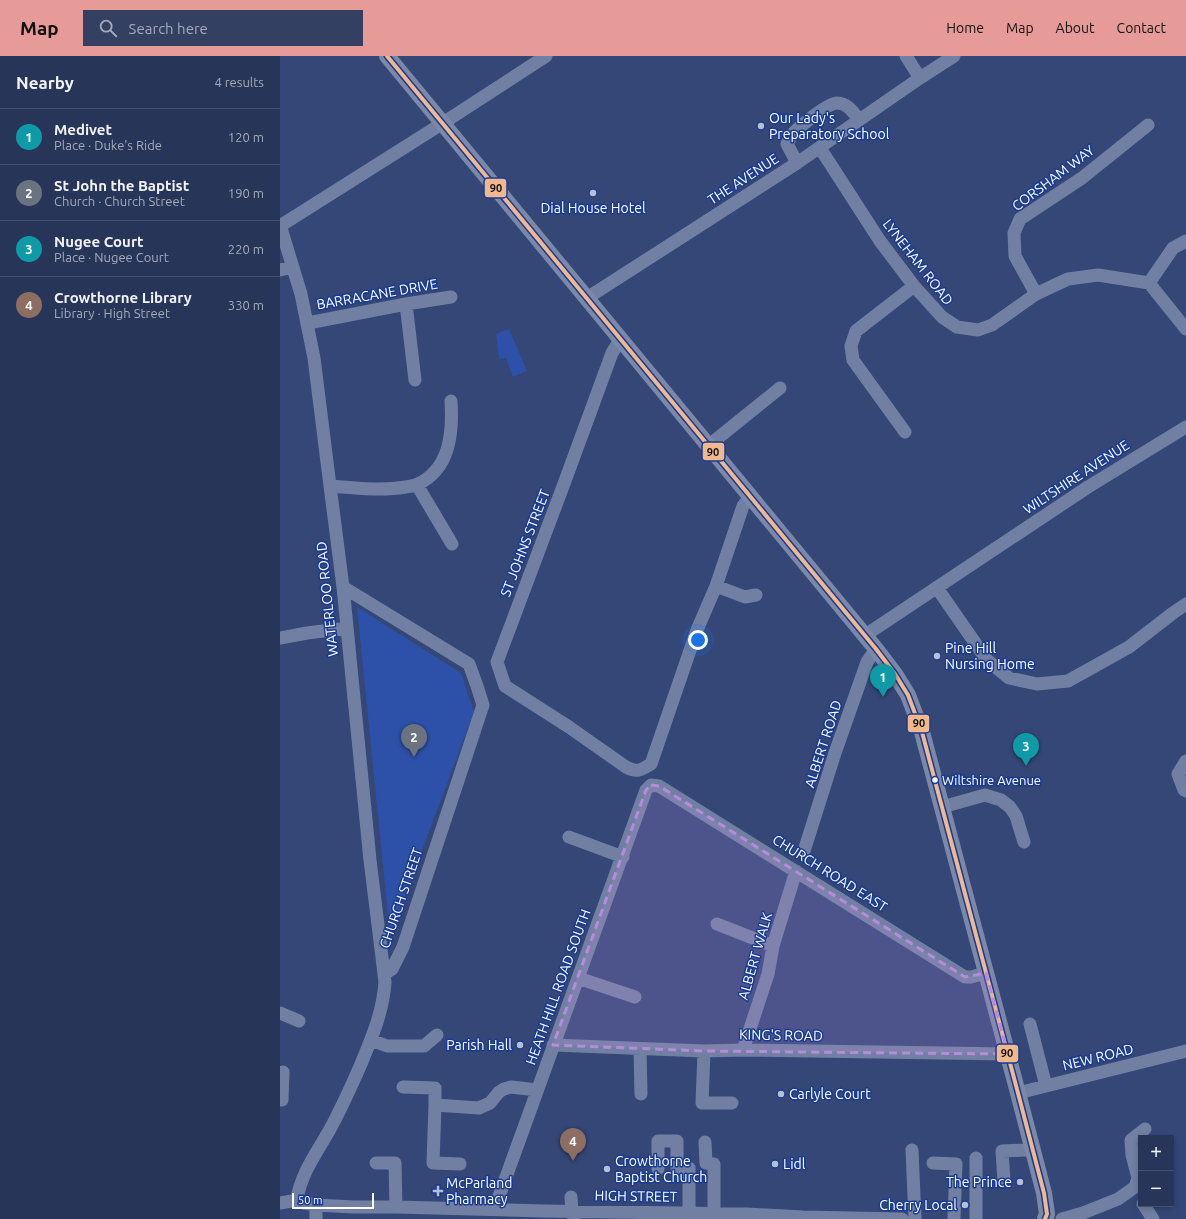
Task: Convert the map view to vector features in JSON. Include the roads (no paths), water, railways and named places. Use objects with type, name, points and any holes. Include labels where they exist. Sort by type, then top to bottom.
[{"type":"main road","points":[[387,56],[876,649],[895,674],[908,695],[922,732],[1008,1054],[1044,1193],[1047,1214],[1045,1219]]},
{"type":"street","points":[[280,226],[546,56]]},
{"type":"street","points":[[906,56],[920,78]]},
{"type":"street","name":"THE AVENUE","points":[[587,298],[820,148],[954,56]]},
{"type":"street","points":[[797,163],[787,144],[791,136],[804,123],[825,108],[833,104],[843,104],[852,110],[859,120]]},
{"type":"street","name":"CORSHAM WAY","points":[[1036,294],[1015,256],[1014,233],[1020,219],[1082,178],[1148,125]]},
{"type":"street","name":"LYNEHAM ROAD","points":[[820,148],[880,241],[914,286],[942,317],[957,327],[978,330],[992,325],[1036,294],[1068,278],[1098,275],[1149,283]]},
{"type":"street","name":"WATERLOO ROAD","points":[[280,226],[301,294],[314,358],[343,587],[370,860],[384,974]]},
{"type":"street","points":[[1186,241],[1173,248],[1149,283],[1186,329]]},
{"type":"street","points":[[280,270],[293,267]]},
{"type":"street","points":[[905,432],[853,360],[851,346],[856,331],[914,286]]},
{"type":"street","name":"BARRACANE DRIVE","points":[[308,323],[451,297]]},
{"type":"street","points":[[406,304],[416,380]]},
{"type":"street","name":"ST JOHNS STREET","points":[[620,340],[612,353],[497,662],[505,686],[569,727],[626,767],[633,771],[642,770],[652,764],[697,630],[716,586]]},
{"type":"street","points":[[708,446],[780,388]]},
{"type":"street","points":[[330,486],[368,489],[397,488],[417,485],[433,474],[444,458],[451,437],[452,416],[450,401]]},
{"type":"street","name":"WILTSHIRE AVENUE","points":[[864,636],[1088,487],[1186,427]]},
{"type":"street","points":[[417,485],[452,544]]},
{"type":"street","points":[[750,497],[743,506],[716,586],[745,597],[756,595]]},
{"type":"street","name":"CHURCH STREET","points":[[343,587],[468,664],[483,705],[403,947],[392,969],[384,974]]},
{"type":"street","points":[[937,588],[987,660],[1009,678],[1037,684],[1068,681],[1129,647],[1173,612],[1186,604]]},
{"type":"street","points":[[280,638],[307,632],[347,628]]},
{"type":"street","name":"ALBERT ROAD","points":[[804,851],[835,753],[867,662],[876,649]]},
{"type":"street","points":[[1186,761],[1178,774],[1184,790],[1186,791]]},
{"type":"street","name":"HEATH HILL ROAD SOUTH","points":[[496,1210],[496,1202],[623,857],[646,790],[651,785],[659,786]]},
{"type":"street","name":"CHURCH ROAD EAST","points":[[659,786],[965,977],[986,973]]},
{"type":"street","points":[[942,807],[985,795],[1001,800],[1016,816],[1024,842]]},
{"type":"street","points":[[569,837],[623,857]]},
{"type":"street","name":"ALBERT WALK","points":[[743,1050],[768,974],[773,946],[796,871]]},
{"type":"street","points":[[717,924],[773,946]]},
{"type":"street","points":[[280,1203],[297,1200],[306,1171],[343,1105],[371,1040],[380,1013],[384,998],[384,974]]},
{"type":"street","points":[[578,978],[635,997]]},
{"type":"street","points":[[280,1013],[299,1021]]},
{"type":"street","points":[[1030,1024],[1046,1086]]},
{"type":"street","points":[[371,1040],[387,1046],[424,1046],[436,1035]]},
{"type":"street","name":"KING'S ROAD","points":[[553,1045],[704,1051],[743,1050],[1008,1054]]},
{"type":"street","points":[[640,1049],[641,1094]]},
{"type":"street","points":[[704,1051],[702,1103],[732,1103]]},
{"type":"street","name":"NEW ROAD","points":[[1018,1094],[1186,1051]]},
{"type":"street","points":[[281,1100],[283,1072]]},
{"type":"street","points":[[403,1087],[435,1088],[433,1163],[460,1164]]},
{"type":"street","points":[[435,1105],[479,1108],[490,1103],[499,1092],[504,1089],[511,1087],[537,1090]]},
{"type":"street","points":[[1062,1219],[1084,1213],[1118,1199],[1135,1187],[1138,1178],[1132,1156],[1131,1140],[1145,1129]]},
{"type":"street","points":[[658,1168],[658,1141],[677,1141],[678,1168],[689,1168],[689,1213]]},
{"type":"street","points":[[705,1142],[706,1163],[714,1164],[714,1213]]},
{"type":"street","points":[[1004,1181],[1002,1151],[1025,1150],[1032,1148]]},
{"type":"street","points":[[912,1150],[915,1219]]},
{"type":"street","points":[[976,1158],[976,1219]]},
{"type":"street","points":[[934,1162],[956,1164],[954,1219]]},
{"type":"street","points":[[376,1163],[395,1163],[396,1207]]},
{"type":"street","points":[[571,1197],[573,1215]]},
{"type":"street","name":"HIGH STREET","points":[[297,1200],[304,1203],[349,1213],[370,1213],[396,1207],[460,1214],[496,1210],[573,1215],[714,1213],[747,1216],[902,1219]]},
{"type":"street","points":[[316,1205],[316,1219]]},
{"type":"street","points":[[1145,1207],[1153,1219]]},
{"type":"place","name":"Our Lady's Preparatory School","points":[[761,126]]},
{"type":"place","name":"Dial House Hotel","points":[[593,193]]},
{"type":"place","name":"Pine Hill Nursing Home","points":[[937,656]]},
{"type":"place","name":"Medivet","points":[[883,697]]},
{"type":"place","name":"St John the Baptist","points":[[414,757]]},
{"type":"place","name":"Nugee Court","points":[[1026,766]]},
{"type":"place","name":"Wiltshire Avenue","points":[[935,780]]},
{"type":"place","name":"Parish Hall","points":[[520,1045]]},
{"type":"place","name":"Carlyle Court","points":[[781,1094]]},
{"type":"place","name":"Crowthorne Library","points":[[573,1161]]},
{"type":"place","name":"Lidl","points":[[775,1164]]},
{"type":"place","name":"Crowthorne Baptist Church","points":[[607,1169]]},
{"type":"place","name":"The Prince","points":[[1020,1182]]},
{"type":"place","name":"McParland Pharmacy","points":[[438,1191]]},
{"type":"place","name":"Cherry Local","points":[[965,1205]]}]
